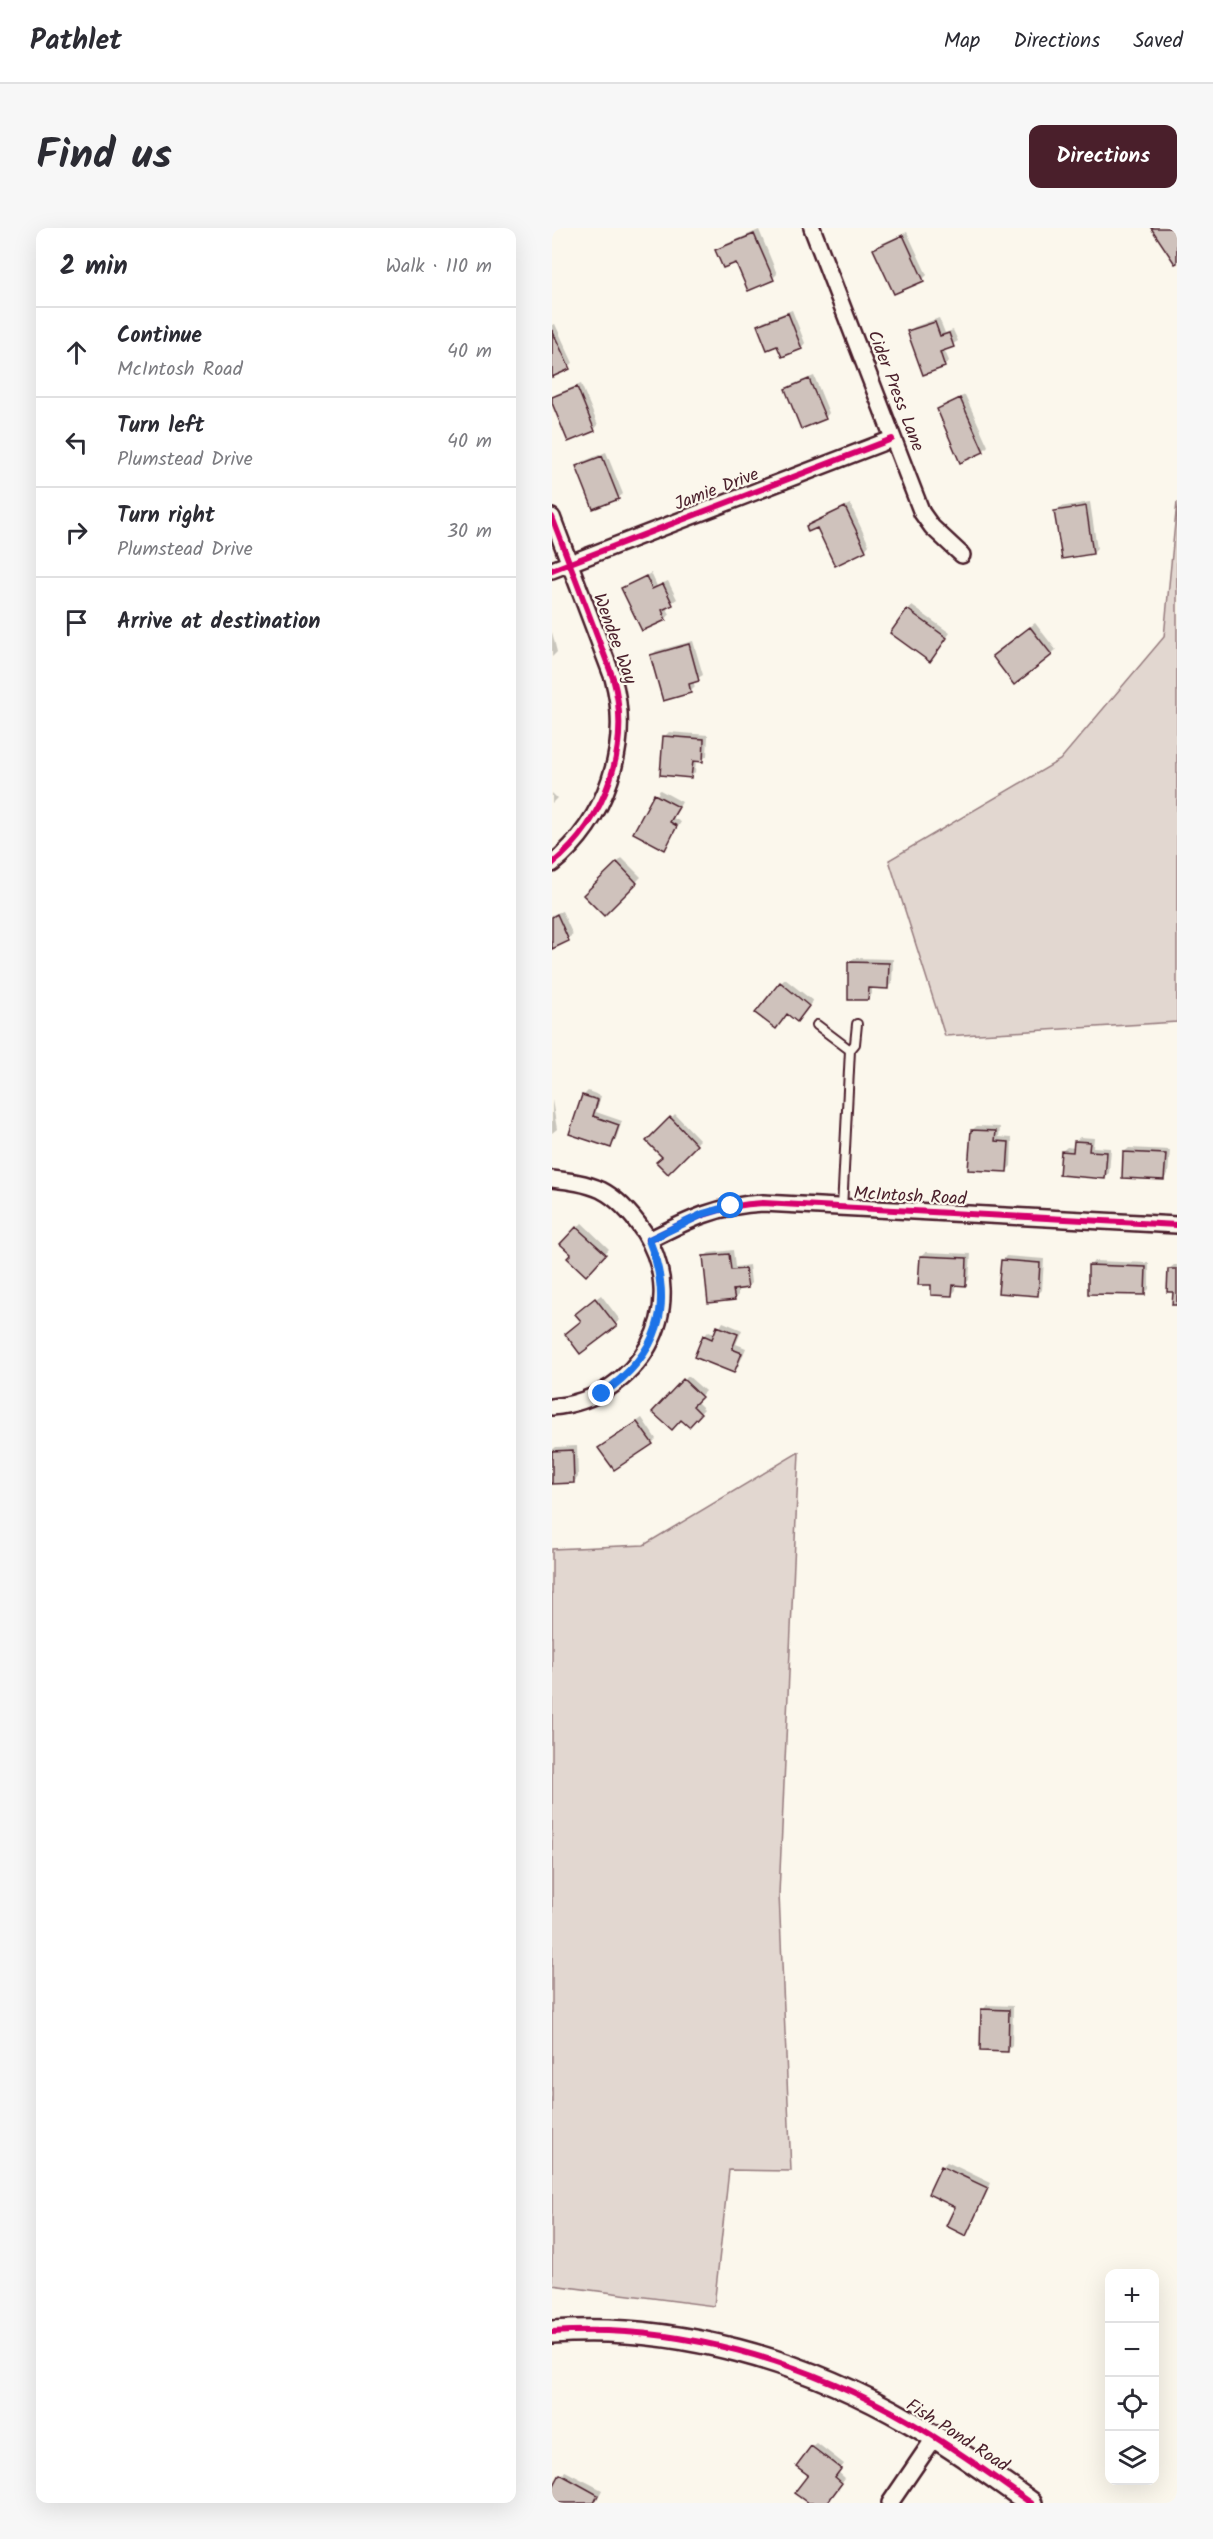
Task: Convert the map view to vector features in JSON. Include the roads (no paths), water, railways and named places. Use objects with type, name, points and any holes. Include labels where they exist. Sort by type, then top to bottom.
[{"type":"street","name":"Cider Press Lane","points":[[812,228],[922,513],[962,555]]},
{"type":"street","name":"Jamie Drive","points":[[552,570],[892,439]]},
{"type":"street","name":"Wendee Way","points":[[552,518],[613,678],[619,699],[620,738],[611,777],[596,812],[575,843],[552,864]]},
{"type":"street","points":[[552,1179],[586,1184],[602,1191],[628,1211],[649,1240],[656,1259],[662,1295],[657,1329],[651,1343],[630,1372],[602,1394],[582,1402],[552,1407]]},
{"type":"street","name":"McIntosh Road","points":[[649,1240],[703,1214],[731,1206],[763,1203],[1177,1225]]},
{"type":"street","name":"Fish Pond Road","points":[[552,2332],[649,2334],[703,2342],[752,2354],[807,2372],[853,2391],[935,2437],[1031,2503]]},
{"type":"street","points":[[890,2503],[935,2437]]},
{"type":"lane","points":[[842,1209],[850,1050],[855,1044],[857,1023]]},
{"type":"lane","points":[[817,1025],[850,1050]]}]
